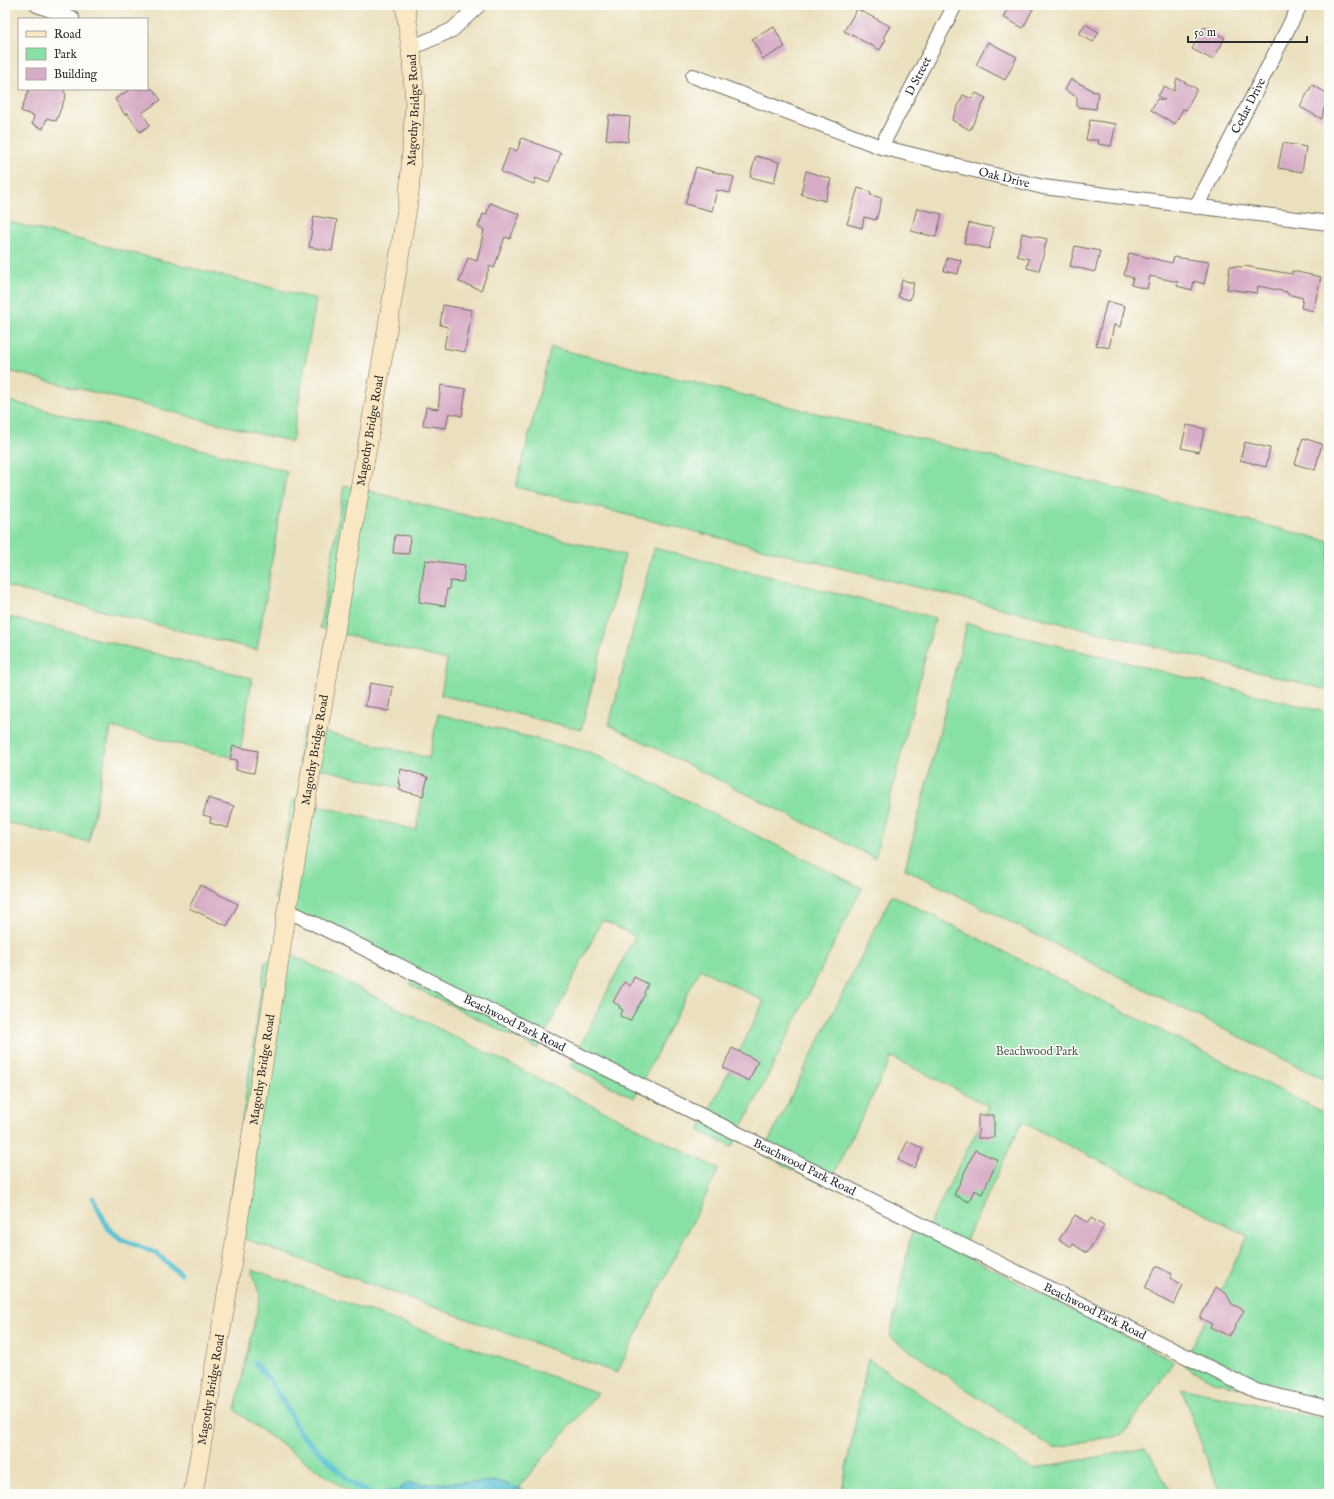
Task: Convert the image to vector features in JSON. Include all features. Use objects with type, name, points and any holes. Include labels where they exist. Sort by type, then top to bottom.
[{"type":"main road","name":"Magothy Bridge Road","points":[[193,1494],[224,1312],[287,910],[409,196],[415,102],[411,48],[405,5]]},
{"type":"street","points":[[37,5],[72,18]]},
{"type":"street","points":[[411,48],[452,30],[480,5]]},
{"type":"street","name":"D Street","points":[[881,147],[955,5]]},
{"type":"street","name":"Cedar Drive","points":[[1196,207],[1300,5]]},
{"type":"street","name":"Oak Drive","points":[[693,76],[881,147],[1043,187],[1196,207],[1329,222]]},
{"type":"street","name":"Beachwood Park Road","points":[[287,910],[1256,1391],[1329,1408]]},
{"type":"green space","points":[[5,221],[316,299],[292,442],[5,370]]},
{"type":"green space","points":[[551,347],[1329,541],[1329,690],[516,487]]},
{"type":"green space","points":[[5,400],[287,471],[257,650],[5,586]]},
{"type":"green space","points":[[344,485],[625,555],[581,730],[441,695],[447,660],[320,628]]},
{"type":"green space","points":[[654,548],[935,618],[875,858],[609,725]]},
{"type":"green space","points":[[5,616],[252,678],[239,759],[111,727],[89,842],[5,822]]},
{"type":"green space","points":[[967,623],[1329,713],[1329,1082],[905,869]]},
{"type":"green space","points":[[438,714],[592,753],[862,888],[732,1147],[699,1131],[764,1001],[700,969],[634,1098],[570,1066],[635,936],[602,920],[538,1049],[410,985],[414,977],[287,915],[275,898],[292,799],[416,830],[423,794],[298,763],[304,727],[429,758]]},
{"type":"green space","name":"Beachwood Park","points":[[892,895],[1329,1115],[1329,1409],[1215,1382],[1183,1365],[1248,1236],[1022,1122],[960,1253],[1174,1361],[1124,1434],[1053,1448],[890,1337],[912,1230],[924,1235],[989,1106],[892,1057],[827,1187],[762,1154]]},
{"type":"green space","points":[[284,951],[719,1169],[617,1373],[242,1238],[231,1198],[265,962]]},
{"type":"green space","points":[[252,1269],[598,1393],[513,1494],[352,1494],[235,1410],[260,1297]]},
{"type":"green space","points":[[868,1359],[1031,1469],[1146,1448],[1172,1494],[841,1494]]},
{"type":"green space","points":[[1181,1388],[1329,1420],[1329,1494],[1220,1494]]},
{"type":"water","points":[[498,1481],[534,1494],[395,1494],[395,1492],[409,1482],[424,1484]]},
{"type":"building","points":[[1010,5],[1035,5],[1023,28],[1003,17]]},
{"type":"building","points":[[857,9],[890,26],[883,38],[886,39],[880,50],[844,31]]},
{"type":"building","points":[[1085,24],[1099,32],[1093,42],[1079,34]]},
{"type":"building","points":[[774,27],[785,47],[763,59],[752,39]]},
{"type":"building","points":[[1204,27],[1225,38],[1213,60],[1192,49]]},
{"type":"building","points":[[988,42],[1017,57],[1005,80],[976,65]]},
{"type":"building","points":[[1177,78],[1197,89],[1186,110],[1183,109],[1175,124],[1151,110],[1157,99],[1165,100],[1158,96],[1164,86],[1174,91]]},
{"type":"building","points":[[1071,79],[1092,90],[1091,91],[1098,92],[1096,109],[1077,107],[1077,97],[1065,90]]},
{"type":"building","points":[[1312,85],[1329,94],[1329,110],[1324,108],[1322,119],[1300,107]]},
{"type":"building","points":[[153,89],[161,100],[142,113],[150,125],[140,132],[127,113],[125,115],[115,99],[129,90]]},
{"type":"building","points":[[29,90],[64,90],[66,95],[56,121],[47,118],[43,129],[32,124],[34,116],[21,111]]},
{"type":"building","points":[[976,93],[986,98],[970,130],[952,120],[963,95],[972,99]]},
{"type":"building","points":[[609,115],[630,117],[628,142],[606,139]]},
{"type":"building","points":[[1090,120],[1116,124],[1111,146],[1098,144],[1099,140],[1086,140]]},
{"type":"building","points":[[522,138],[561,153],[549,183],[536,178],[534,184],[501,171],[510,148],[517,151]]},
{"type":"building","points":[[1283,143],[1306,147],[1302,172],[1278,168]]},
{"type":"building","points":[[756,156],[779,162],[774,183],[750,177]]},
{"type":"building","points":[[696,167],[734,177],[730,193],[717,190],[712,211],[685,204]]},
{"type":"building","points":[[806,171],[831,179],[825,201],[801,194]]},
{"type":"building","points":[[858,188],[871,192],[870,195],[882,198],[876,220],[864,217],[862,228],[847,224]]},
{"type":"building","points":[[490,203],[520,214],[510,239],[505,237],[494,268],[490,266],[481,290],[459,282],[468,258],[477,261],[484,230],[478,227],[483,214],[486,215]]},
{"type":"building","points":[[917,208],[942,214],[936,237],[911,231]]},
{"type":"building","points":[[314,216],[337,220],[332,251],[309,247]]},
{"type":"building","points":[[969,223],[994,228],[989,249],[964,243]]},
{"type":"building","points":[[1022,233],[1047,239],[1039,271],[1027,268],[1029,259],[1017,256]]},
{"type":"building","points":[[1075,246],[1100,251],[1095,272],[1070,266]]},
{"type":"building","points":[[1129,253],[1172,263],[1174,257],[1209,262],[1204,284],[1194,281],[1192,290],[1177,286],[1178,282],[1150,276],[1147,289],[1131,285],[1133,278],[1124,275]]},
{"type":"building","points":[[947,257],[961,260],[958,274],[944,271]]},
{"type":"building","points":[[1230,266],[1244,266],[1292,274],[1292,271],[1321,277],[1313,311],[1301,308],[1303,298],[1287,294],[1287,292],[1258,286],[1257,293],[1227,289]]},
{"type":"building","points":[[902,280],[914,283],[910,300],[898,297]]},
{"type":"building","points":[[1107,301],[1125,306],[1120,327],[1114,325],[1109,348],[1096,345]]},
{"type":"building","points":[[443,305],[472,310],[465,352],[444,348],[448,327],[440,325]]},
{"type":"building","points":[[441,385],[466,389],[462,416],[449,413],[446,428],[423,425],[426,407],[438,409]]},
{"type":"building","points":[[1187,425],[1205,429],[1199,452],[1181,448]]},
{"type":"building","points":[[1303,438],[1322,444],[1315,470],[1295,464]]},
{"type":"building","points":[[1245,442],[1270,448],[1266,467],[1240,460]]},
{"type":"building","points":[[395,535],[410,536],[409,554],[393,553]]},
{"type":"building","points":[[425,560],[465,565],[463,582],[450,581],[449,589],[447,589],[445,606],[419,602]]},
{"type":"building","points":[[370,683],[393,687],[389,711],[365,706]]},
{"type":"building","points":[[233,746],[258,751],[254,773],[236,770],[237,760],[230,759]]},
{"type":"building","points":[[401,769],[428,777],[423,796],[399,790],[401,784],[398,783]]},
{"type":"building","points":[[208,798],[234,806],[228,828],[210,823],[211,817],[203,815]]},
{"type":"building","points":[[200,885],[238,904],[227,926],[189,908]]},
{"type":"building","points":[[634,977],[648,984],[644,993],[645,994],[630,1021],[620,1016],[623,1010],[619,1008],[620,1006],[613,1002],[624,982],[630,986]]},
{"type":"building","points":[[732,1048],[758,1061],[749,1081],[723,1068]]},
{"type":"building","points":[[978,1115],[994,1115],[994,1138],[978,1138]]},
{"type":"building","points":[[908,1141],[923,1149],[914,1168],[898,1160]]},
{"type":"building","points":[[975,1150],[998,1160],[982,1194],[974,1190],[969,1202],[954,1195]]},
{"type":"building","points":[[1075,1215],[1088,1223],[1091,1218],[1104,1226],[1087,1253],[1073,1244],[1072,1247],[1059,1240]]},
{"type":"building","points":[[1156,1266],[1172,1274],[1170,1278],[1183,1285],[1174,1305],[1152,1294],[1153,1293],[1145,1288]]},
{"type":"building","points":[[1216,1287],[1226,1293],[1232,1304],[1244,1310],[1229,1336],[1210,1327],[1212,1324],[1200,1318]]},
{"type":"waterway","points":[[93,1198],[108,1228],[121,1239],[156,1253],[180,1274]]},
{"type":"waterway","points":[[255,1363],[269,1379],[286,1406],[299,1432],[354,1485],[371,1494]]},
{"type":"waterway","points":[[383,1494],[395,1492],[407,1494]]}]
